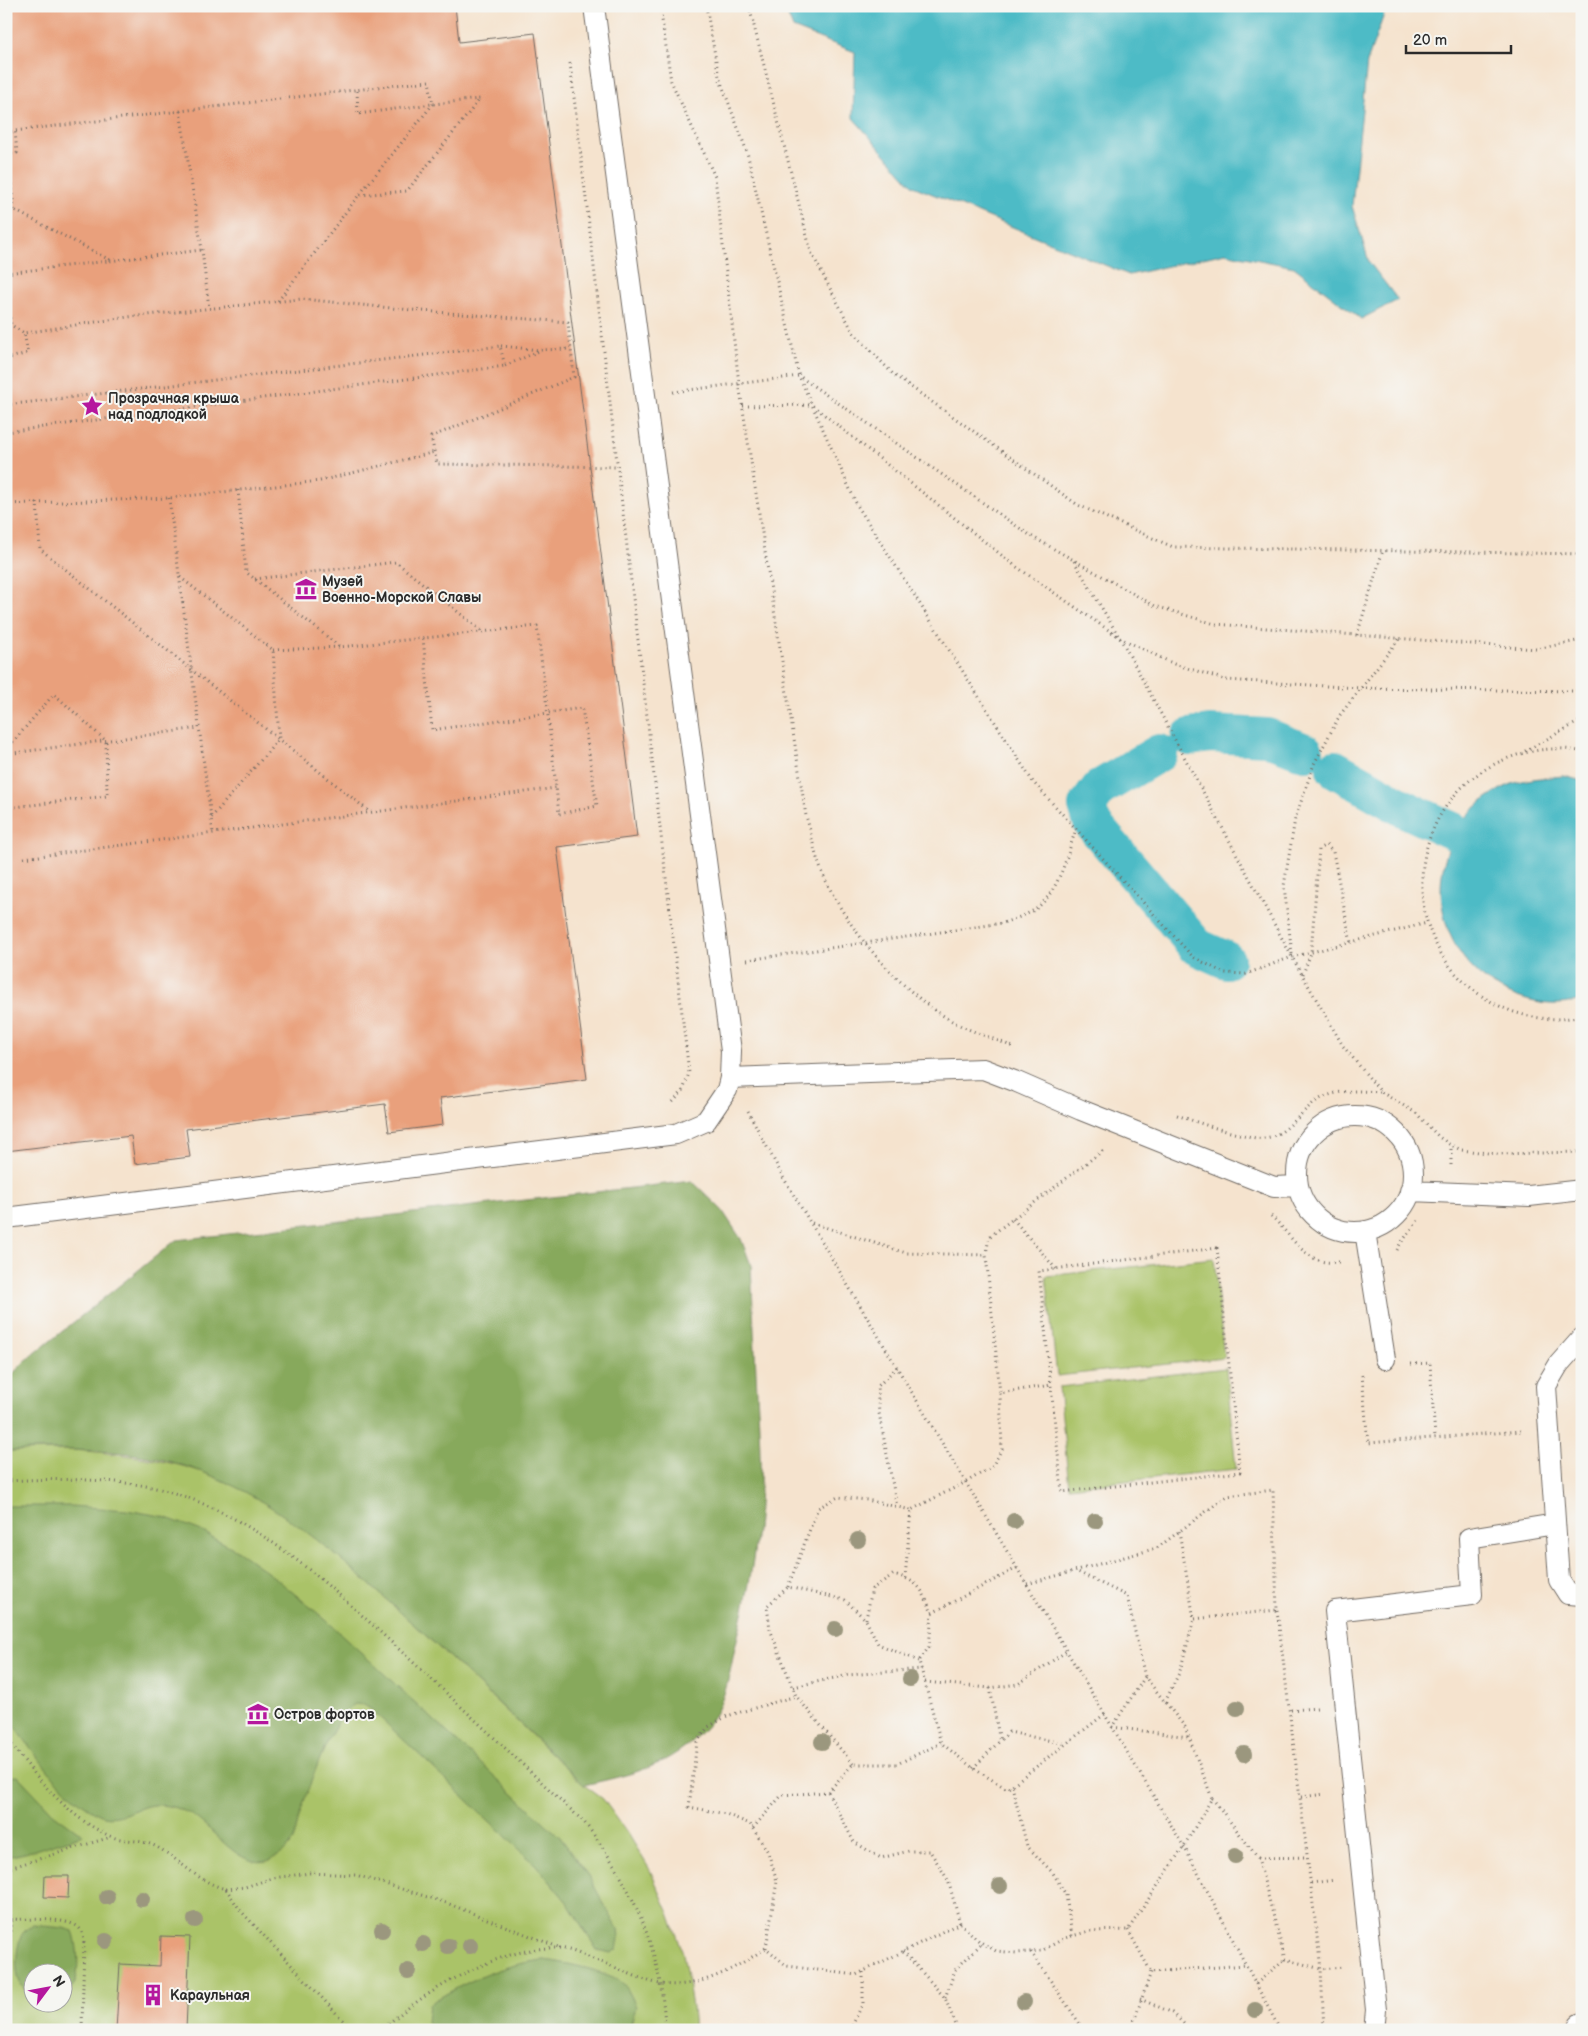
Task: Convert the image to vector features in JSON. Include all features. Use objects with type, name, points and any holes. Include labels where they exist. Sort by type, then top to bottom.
[{"type":"lane","points":[[6,1218],[676,1134],[706,1121],[727,1090],[730,1078],[731,1051],[594,6]]},
{"type":"lane","points":[[730,1078],[983,1069],[1274,1187],[1298,1186]]},
{"type":"lane","points":[[1347,1116],[1366,1117],[1384,1124],[1399,1136],[1409,1153],[1412,1172],[1410,1191],[1404,1205],[1394,1217],[1382,1226],[1365,1231],[1347,1231],[1330,1226],[1315,1217],[1304,1202],[1298,1186],[1297,1167],[1302,1148],[1313,1133],[1329,1121],[1347,1116]]},
{"type":"lane","points":[[1410,1191],[1529,1196],[1582,1190]]},
{"type":"lane","points":[[1365,1231],[1369,1260],[1394,1362]]},
{"type":"lane","points":[[1582,1338],[1559,1364],[1546,1386],[1559,1580],[1568,1594],[1582,1595]]},
{"type":"lane","points":[[1374,2030],[1376,2010],[1372,1965],[1335,1611],[1472,1595],[1469,1538],[1555,1524]]},
{"type":"path","points":[[660,6],[671,81],[715,177],[739,384],[806,816],[819,864],[843,912],[865,943],[912,992],[952,1021],[1023,1052]]},
{"type":"path","points":[[706,6],[719,77],[747,152],[799,376],[857,505],[1033,782],[1193,958],[1224,973],[1246,974],[1292,957],[1427,923]]},
{"type":"path","points":[[749,6],[811,252],[853,332],[894,375],[1078,505],[1173,547],[1582,554]]},
{"type":"path","points":[[569,55],[689,1073],[683,1091],[672,1104]]},
{"type":"path","points":[[6,132],[429,82],[433,104],[359,195],[278,301]]},
{"type":"path","points":[[357,91],[358,114],[480,99],[407,191],[359,195]]},
{"type":"path","points":[[180,111],[202,250],[209,308]]},
{"type":"path","points":[[14,210],[7,154],[17,153],[15,132]]},
{"type":"path","points":[[6,211],[14,210],[110,260]]},
{"type":"path","points":[[6,273],[202,250]]},
{"type":"path","points":[[6,288],[11,324],[24,333],[128,317],[301,299],[422,311],[568,322],[574,377],[431,437],[437,464],[618,468]]},
{"type":"path","points":[[6,359],[28,353],[24,333]]},
{"type":"path","points":[[6,405],[500,346],[540,350],[570,350]]},
{"type":"path","points":[[500,346],[505,366]]},
{"type":"path","points":[[6,432],[505,366],[540,350]]},
{"type":"path","points":[[645,396],[799,376],[1032,536],[1155,606],[1215,624],[1536,649],[1582,640]]},
{"type":"path","points":[[743,406],[812,405],[1014,565],[1120,638],[1174,664],[1226,680],[1360,688],[1574,692],[1582,689]]},
{"type":"path","points":[[6,504],[169,498],[320,481],[435,452]]},
{"type":"path","points":[[238,490],[246,572],[340,647]]},
{"type":"path","points":[[169,498],[213,833]]},
{"type":"path","points":[[37,502],[40,549],[370,812]]},
{"type":"path","points":[[1357,635],[1383,550]]},
{"type":"path","points":[[1073,560],[1120,638],[1292,957],[1343,1046],[1381,1092],[1416,1113],[1439,1137],[1461,1150],[1497,1154],[1582,1152]]},
{"type":"path","points":[[255,579],[396,562],[482,632]]},
{"type":"path","points":[[180,577],[273,650],[340,647],[423,638],[538,626],[548,713],[559,814],[596,806],[582,708],[548,713],[432,730],[423,638]]},
{"type":"path","points":[[1292,957],[1284,886],[1295,820],[1314,764],[1340,715],[1399,639]]},
{"type":"path","points":[[211,819],[279,739],[273,650]]},
{"type":"path","points":[[6,752],[54,694],[106,741],[107,796],[6,808]]},
{"type":"path","points":[[1521,754],[1582,720]]},
{"type":"path","points":[[6,752],[199,728]]},
{"type":"path","points":[[1582,752],[1552,749],[1521,754],[1501,760],[1479,772],[1460,789],[1432,832],[1424,855],[1421,881],[1422,906],[1440,954],[1474,992],[1498,1006],[1524,1015],[1552,1019],[1582,1016]]},
{"type":"path","points":[[24,858],[556,788]]},
{"type":"path","points":[[720,964],[1003,923],[1030,913],[1046,900],[1058,878],[1076,829]]},
{"type":"path","points":[[1302,975],[1311,953],[1319,849],[1326,845],[1333,852],[1351,943]]},
{"type":"path","points":[[730,1078],[783,1177],[1184,1846],[1280,2030]]},
{"type":"path","points":[[1174,1114],[1221,1130],[1262,1138],[1273,1136],[1282,1130],[1323,1097],[1347,1091],[1381,1092]]},
{"type":"path","points":[[854,1764],[796,1696],[770,1629],[767,1606],[788,1587],[818,1508],[838,1497],[867,1500],[911,1510],[992,1467],[1002,1449],[1000,1393],[986,1255],[989,1237],[1109,1146],[1100,1142]]},
{"type":"path","points":[[1450,1174],[1452,1146]]},
{"type":"path","points":[[1265,1210],[1282,1225],[1298,1247],[1321,1261],[1348,1263],[1395,1257],[1400,1244],[1418,1220],[1425,1219]]},
{"type":"path","points":[[1012,1219],[1056,1269]]},
{"type":"path","points":[[812,1223],[906,1253],[986,1255]]},
{"type":"path","points":[[1217,1248],[1240,1472],[1062,1492],[1051,1385],[1039,1271],[1217,1248]]},
{"type":"path","points":[[1394,1362],[1430,1363],[1435,1437]]},
{"type":"path","points":[[897,1366],[877,1387],[879,1413],[897,1507]]},
{"type":"path","points":[[1362,1366],[1368,1442],[1549,1428]]},
{"type":"path","points":[[1000,1393],[1051,1385]]},
{"type":"path","points":[[6,1480],[85,1481],[132,1484],[170,1491],[212,1506],[251,1527],[296,1559],[360,1614],[584,1822],[607,1851],[625,1882],[656,1959],[665,2008],[665,2030]]},
{"type":"path","points":[[1027,1584],[1157,1548],[1227,1496],[1273,1490],[1277,1610],[1321,1969],[1324,2030]]},
{"type":"path","points":[[905,1578],[911,1510]]},
{"type":"path","points":[[1165,1702],[1180,1671],[1194,1619],[1180,1531]]},
{"type":"path","points":[[932,1613],[1017,1568]]},
{"type":"path","points":[[1076,1571],[1127,1596],[1145,1677],[1185,1727],[1212,1798],[1258,1858],[1285,1959]]},
{"type":"path","points":[[866,1620],[872,1589],[894,1574],[911,1579],[923,1592],[932,1613],[928,1647],[919,1660]]},
{"type":"path","points":[[788,1587],[845,1600],[866,1620],[878,1644],[919,1660]]},
{"type":"path","points":[[1194,1619],[1277,1610]]},
{"type":"path","points":[[925,1682],[990,1688],[1018,1684],[1068,1651]]},
{"type":"path","points":[[919,1660],[942,1743],[973,1768],[1008,1789],[1105,1714]]},
{"type":"path","points":[[793,1687],[848,1675],[922,1669]]},
{"type":"path","points":[[1112,1726],[1145,1677]]},
{"type":"path","points":[[990,1688],[1000,1742]]},
{"type":"path","points":[[6,1737],[29,1768],[61,1803],[94,1827],[112,1837],[153,1845],[213,1886],[226,1889],[245,1887],[273,1878],[310,1873],[356,1875],[444,1902],[559,1948],[660,1984],[696,1983],[723,1974],[766,1948],[778,1881],[768,1852],[750,1824],[726,1814],[689,1807],[697,1742],[708,1727],[727,1716],[796,1696]]},
{"type":"path","points":[[1112,1726],[1189,1737]]},
{"type":"path","points":[[973,1768],[1009,1732],[1066,1744]]},
{"type":"path","points":[[753,1828],[782,1795],[828,1792],[854,1764],[897,1764],[942,1743]]},
{"type":"path","points":[[1012,1786],[1027,1846],[1053,1874],[1066,1896],[1072,1936]]},
{"type":"path","points":[[828,1792],[854,1842],[881,1858],[909,1851],[930,1851],[948,1880],[960,1923],[996,1951],[1016,1953],[1041,1951],[1072,1936],[1090,1931],[1128,1930]]},
{"type":"path","points":[[1128,1930],[1184,1846],[1212,1798]]},
{"type":"path","points":[[6,1870],[112,1837]]},
{"type":"path","points":[[1258,1858],[1308,1857]]},
{"type":"path","points":[[226,1889],[240,1910],[352,2030]]},
{"type":"path","points":[[6,1896],[11,1919],[6,2009]]},
{"type":"path","points":[[11,1919],[66,1921],[79,1927],[84,1941],[82,2030]]},
{"type":"path","points":[[766,1948],[787,1966],[856,1975],[960,1923]]},
{"type":"path","points":[[1128,1930],[1151,1972]]},
{"type":"path","points":[[945,1998],[956,1970],[982,1942]]},
{"type":"path","points":[[382,2030],[427,1995],[493,1961],[536,1949],[559,1948]]},
{"type":"path","points":[[903,1951],[945,1998],[958,2030]]},
{"type":"path","points":[[1030,1952],[1084,2030]]},
{"type":"path","points":[[1285,1959],[1321,1969],[1372,1965]]},
{"type":"path","points":[[1256,1984],[1285,1959]]},
{"type":"path","points":[[1151,1972],[1246,1965]]},
{"type":"path","points":[[850,2030],[863,2003],[862,1971]]},
{"type":"path","points":[[1130,2030],[1151,1972]]},
{"type":"path","points":[[1140,1998],[1173,2013],[1190,2030]]},
{"type":"green space","points":[[692,1181],[722,1210],[741,1239],[751,1265],[760,1452],[759,1508],[755,1549],[748,1589],[722,1700],[712,1719],[692,1741],[678,1752],[650,1767],[584,1785],[477,1682],[358,1574],[302,1529],[272,1508],[241,1490],[209,1475],[155,1458],[113,1452],[69,1450],[6,1451],[6,1381],[24,1362],[176,1240]]},
{"type":"green space","points":[[1214,1258],[1224,1358],[1057,1376],[1046,1276]]},
{"type":"green space","points":[[1226,1368],[1236,1469],[1069,1487],[1059,1387]]},
{"type":"green space","name":"Остров фортов","points":[[73,1450],[111,1453],[167,1462],[203,1472],[245,1491],[269,1505],[293,1521],[337,1556],[446,1654],[584,1785],[603,1799],[629,1835],[650,1870],[669,1913],[683,1953],[694,2030],[6,2030],[6,1451]]},
{"type":"green space","points":[[6,1506],[71,1506],[126,1510],[161,1516],[199,1530],[235,1549],[278,1580],[327,1621],[560,1837],[589,1877],[618,1929],[617,1949],[611,1953],[597,1950],[567,1902],[536,1865],[372,1710],[364,1705],[355,1704],[346,1712],[329,1738],[315,1771],[292,1842],[287,1849],[273,1859],[260,1862],[248,1859],[225,1844],[193,1816],[174,1808],[163,1805],[146,1806],[112,1817],[99,1814],[87,1807],[56,1780],[13,1724],[6,1711]]},
{"type":"green space","points":[[18,1776],[53,1813],[83,1835],[6,1857],[6,1777]]},
{"type":"green space","points":[[33,1925],[73,1931],[78,1962],[76,1980],[72,1987],[72,1964],[22,1964],[22,1986],[18,1976],[17,1956],[20,1939],[25,1931]]},
{"type":"green space","points":[[544,1960],[595,1970],[623,1983],[628,1989],[636,2007],[629,2030],[431,2030],[427,2022],[429,2004],[456,1988],[484,1975],[513,1965]]},
{"type":"water","points":[[784,6],[1387,6],[1367,62],[1352,206],[1369,262],[1398,300],[1361,319],[1294,267],[1225,253],[1129,275],[913,186],[853,118],[855,52],[793,28]]},
{"type":"water","points":[[1564,776],[1582,781],[1582,1000],[1562,1004],[1546,1004],[1514,996],[1480,975],[1459,951],[1446,923],[1441,893],[1444,863],[1455,834],[1474,809],[1509,785],[1532,779]]},
{"type":"building","name":"Музей Военно-Морской Славы","points":[[6,6],[455,6],[459,42],[535,33],[637,837],[557,847],[587,1079],[440,1098],[443,1125],[389,1132],[385,1104],[186,1129],[190,1157],[135,1164],[131,1136],[6,1151]]},
{"type":"building","points":[[45,1876],[69,1876],[68,1898],[44,1897]]},
{"type":"building","name":"Караульная","points":[[161,1936],[190,1937],[186,2030],[116,2030],[120,1964],[160,1966]]},
{"type":"waterway","points":[[1190,737],[1210,734],[1267,737],[1305,752]]},
{"type":"waterway","points":[[1159,753],[1100,788],[1087,806],[1092,823],[1197,947],[1226,960]]},
{"type":"waterway","points":[[1335,769],[1403,808],[1455,832]]},
{"type":"place","name":"Прозрачная крыша над подлодкой","points":[[92,406]]},
{"type":"place","name":"Музей Военно-Морской Славы","points":[[306,589]]},
{"type":"place","name":"Остров фортов","points":[[258,1714]]},
{"type":"place","name":"Караульная","points":[[153,1995]]}]
